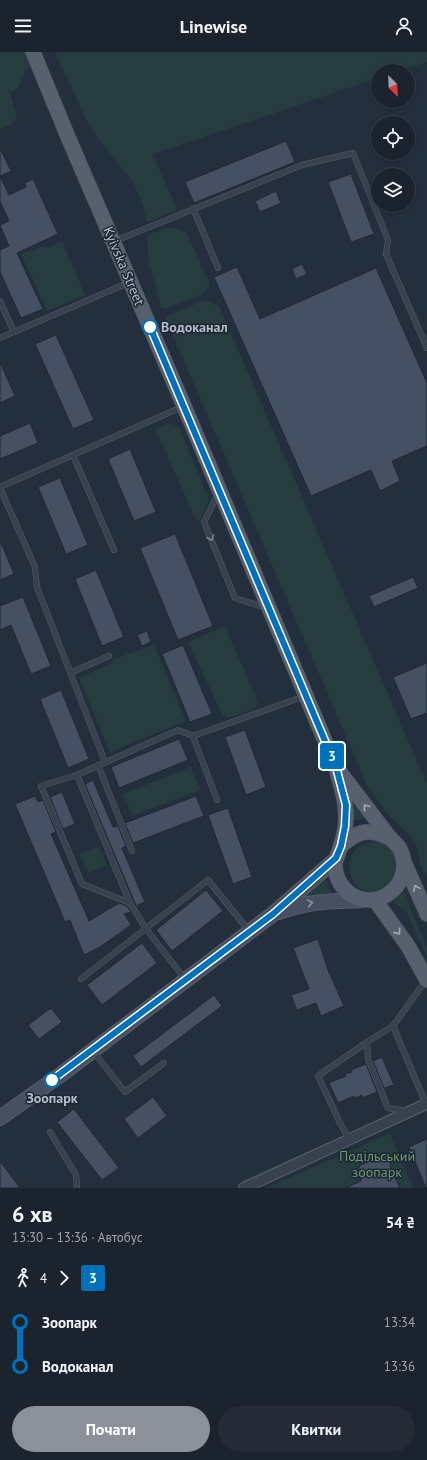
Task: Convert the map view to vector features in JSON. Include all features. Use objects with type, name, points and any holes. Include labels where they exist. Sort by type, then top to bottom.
[{"type":"main road","name":"Kyivska Street","points":[[33,52],[220,490],[336,767]]},
{"type":"main road","points":[[336,767],[390,838],[400,848],[404,861],[427,914]]},
{"type":"main road","points":[[336,767],[346,805],[345,826],[338,852],[336,872],[341,885],[350,895],[369,900],[388,896],[397,887],[403,875],[404,861]]},
{"type":"main road","points":[[338,852],[351,837],[364,832],[377,832],[390,838]]},
{"type":"main road","points":[[369,900],[408,946],[427,980]]},
{"type":"street","points":[[0,1118],[273,914],[338,852]]},
{"type":"street","points":[[273,914],[298,905],[323,901],[369,900]]},
{"type":"street","points":[[244,1188],[426,1104]]},
{"type":"lane","points":[[114,242],[193,208],[302,165],[353,153],[388,240],[386,254],[427,348]]},
{"type":"lane","points":[[193,208],[218,268]]},
{"type":"lane","points":[[0,338],[131,282]]},
{"type":"lane","points":[[0,301],[14,332]]},
{"type":"lane","points":[[106,762],[37,587],[35,567],[0,488],[184,406]]},
{"type":"lane","points":[[73,455],[114,550]]},
{"type":"lane","points":[[220,490],[204,522],[235,598],[270,609]]},
{"type":"lane","points":[[70,673],[109,656]]},
{"type":"lane","points":[[130,903],[82,884],[41,786],[77,775],[178,730],[193,736],[306,696]]},
{"type":"lane","points":[[193,736],[217,800]]},
{"type":"lane","points":[[98,765],[132,851]]},
{"type":"lane","points":[[77,775],[130,903],[146,929],[186,980]]},
{"type":"lane","points":[[81,979],[208,880],[249,932]]},
{"type":"lane","points":[[350,1139],[340,1123],[318,1076],[393,1026],[427,980]]},
{"type":"lane","points":[[393,1026],[426,1104]]},
{"type":"lane","points":[[367,1042],[368,1059],[388,1108],[411,1111]]},
{"type":"lane","points":[[92,1050],[125,1092],[164,1063]]},
{"type":"lane","points":[[50,1132],[76,1175],[78,1188]]},
{"type":"green space","points":[[0,52],[25,52],[30,64],[17,88],[10,93],[17,119],[10,125],[0,129]]},
{"type":"green space","points":[[55,52],[427,52],[427,62],[415,66],[415,64],[371,64],[371,80],[153,154],[177,210],[147,223],[142,202],[133,182],[99,140],[86,119]]},
{"type":"green space","points":[[170,227],[186,232],[210,284],[203,294],[165,309],[161,307],[149,263],[147,237],[153,233]]},
{"type":"green space","points":[[62,241],[85,295],[47,311],[21,254],[47,245],[48,248]]},
{"type":"green space","points":[[205,300],[219,306],[427,784],[427,878],[420,863],[417,847],[409,835],[384,810],[367,785],[165,317]]},
{"type":"green space","points":[[170,423],[179,427],[209,500],[200,520],[197,522],[155,429]]},
{"type":"green space","points":[[225,626],[258,702],[255,709],[229,718],[223,716],[188,642]]},
{"type":"green space","points":[[154,645],[186,721],[110,752],[79,678],[113,662],[114,659]]},
{"type":"green space","points":[[191,767],[200,790],[132,816],[123,794]]},
{"type":"green space","points":[[352,799],[366,818],[352,821]]},
{"type":"green space","points":[[374,841],[388,846],[394,850],[399,857],[394,885],[380,891],[373,892],[364,891],[357,886],[352,879],[350,861],[354,852],[362,845]]},
{"type":"green space","points":[[99,846],[107,865],[88,873],[80,854]]},
{"type":"green space","points":[[324,875],[332,893],[298,896]]},
{"type":"green space","points":[[405,891],[411,910],[427,946],[427,958],[406,911],[393,902]]},
{"type":"green space","name":"Подільський зоопарк","points":[[390,1133],[413,1188],[266,1188]]},
{"type":"green space","points":[[313,1149],[316,1150],[242,1183],[243,1180]]},
{"type":"building","points":[[286,141],[295,162],[194,203],[185,182]]},
{"type":"building","points":[[0,148],[11,171],[0,176]]},
{"type":"building","points":[[351,174],[374,234],[351,242],[328,182]]},
{"type":"building","points":[[0,176],[9,195],[26,187],[25,183],[33,179],[58,234],[17,253],[43,309],[21,318],[0,272],[0,250],[9,246],[0,225],[9,221],[0,201]]},
{"type":"building","points":[[276,191],[281,203],[260,212],[255,201]]},
{"type":"building","points":[[302,264],[307,274],[296,279],[292,269]]},
{"type":"building","points":[[237,267],[260,319],[376,268],[427,383],[427,446],[392,461],[400,481],[380,491],[371,470],[311,496],[214,277]]},
{"type":"building","points":[[56,335],[94,420],[73,429],[35,344]]},
{"type":"building","points":[[0,362],[15,396],[0,403]]},
{"type":"building","points":[[30,423],[38,443],[0,459],[0,436]]},
{"type":"building","points":[[130,449],[156,512],[134,521],[108,459]]},
{"type":"building","points":[[60,478],[88,545],[66,554],[38,487]]},
{"type":"building","points":[[175,534],[213,626],[178,640],[140,548]]},
{"type":"building","points":[[0,540],[14,574],[0,580]]},
{"type":"building","points":[[96,570],[124,637],[102,646],[75,579]]},
{"type":"building","points":[[413,577],[418,588],[374,607],[369,596]]},
{"type":"building","points":[[23,597],[51,666],[31,674],[11,625],[0,630],[0,606]]},
{"type":"building","points":[[147,631],[151,642],[142,646],[137,635]]},
{"type":"building","points":[[183,645],[212,714],[190,722],[162,654]]},
{"type":"building","points":[[427,663],[427,713],[411,719],[393,677]]},
{"type":"building","points":[[61,690],[89,759],[68,768],[40,699]]},
{"type":"building","points":[[245,730],[266,787],[246,795],[225,737]]},
{"type":"building","points":[[179,739],[188,760],[119,788],[111,767]]},
{"type":"building","points":[[93,780],[113,827],[118,826],[126,846],[122,848],[145,902],[138,905],[138,909],[85,784]]},
{"type":"building","points":[[62,792],[75,824],[63,829],[50,797]]},
{"type":"building","points":[[35,796],[38,802],[43,800],[56,832],[51,834],[89,921],[119,903],[127,906],[131,912],[124,914],[131,925],[100,947],[84,955],[70,920],[65,922],[15,804]]},
{"type":"building","points":[[196,796],[204,816],[133,843],[125,823]]},
{"type":"building","points":[[228,808],[252,877],[233,884],[208,815]]},
{"type":"building","points":[[206,890],[223,911],[172,951],[156,930]]},
{"type":"building","points":[[318,939],[328,970],[344,1006],[321,1016],[316,1003],[297,1010],[291,995],[309,989],[293,948]]},
{"type":"building","points":[[142,943],[157,963],[102,1005],[87,985]]},
{"type":"building","points":[[214,995],[222,1006],[141,1067],[133,1056]]},
{"type":"building","points":[[51,1008],[62,1022],[39,1039],[28,1025]]},
{"type":"building","points":[[382,1057],[394,1085],[384,1088],[373,1061]]},
{"type":"building","points":[[366,1064],[377,1092],[362,1098],[362,1095],[355,1098],[354,1096],[338,1103],[329,1083],[346,1076],[345,1074],[352,1072],[351,1070]]},
{"type":"building","points":[[153,1097],[167,1116],[138,1138],[124,1119]]},
{"type":"building","points":[[74,1109],[119,1168],[102,1180],[57,1122]]},
{"type":"building","points":[[427,1139],[427,1188],[426,1188],[409,1147]]},
{"type":"building","points":[[387,1154],[391,1157],[390,1166],[400,1188],[345,1188],[361,1181],[358,1170],[360,1165]]},
{"type":"building","points":[[0,1161],[20,1188],[0,1188]]},
{"type":"bus line","name":"3","points":[[52,1080],[273,914],[295,893],[320,874],[336,858],[341,846],[345,826],[346,805],[336,767],[150,327]]},
{"type":"place","name":"Водоканал","points":[[150,327]]},
{"type":"place","name":"Зоопарк","points":[[52,1080]]}]
